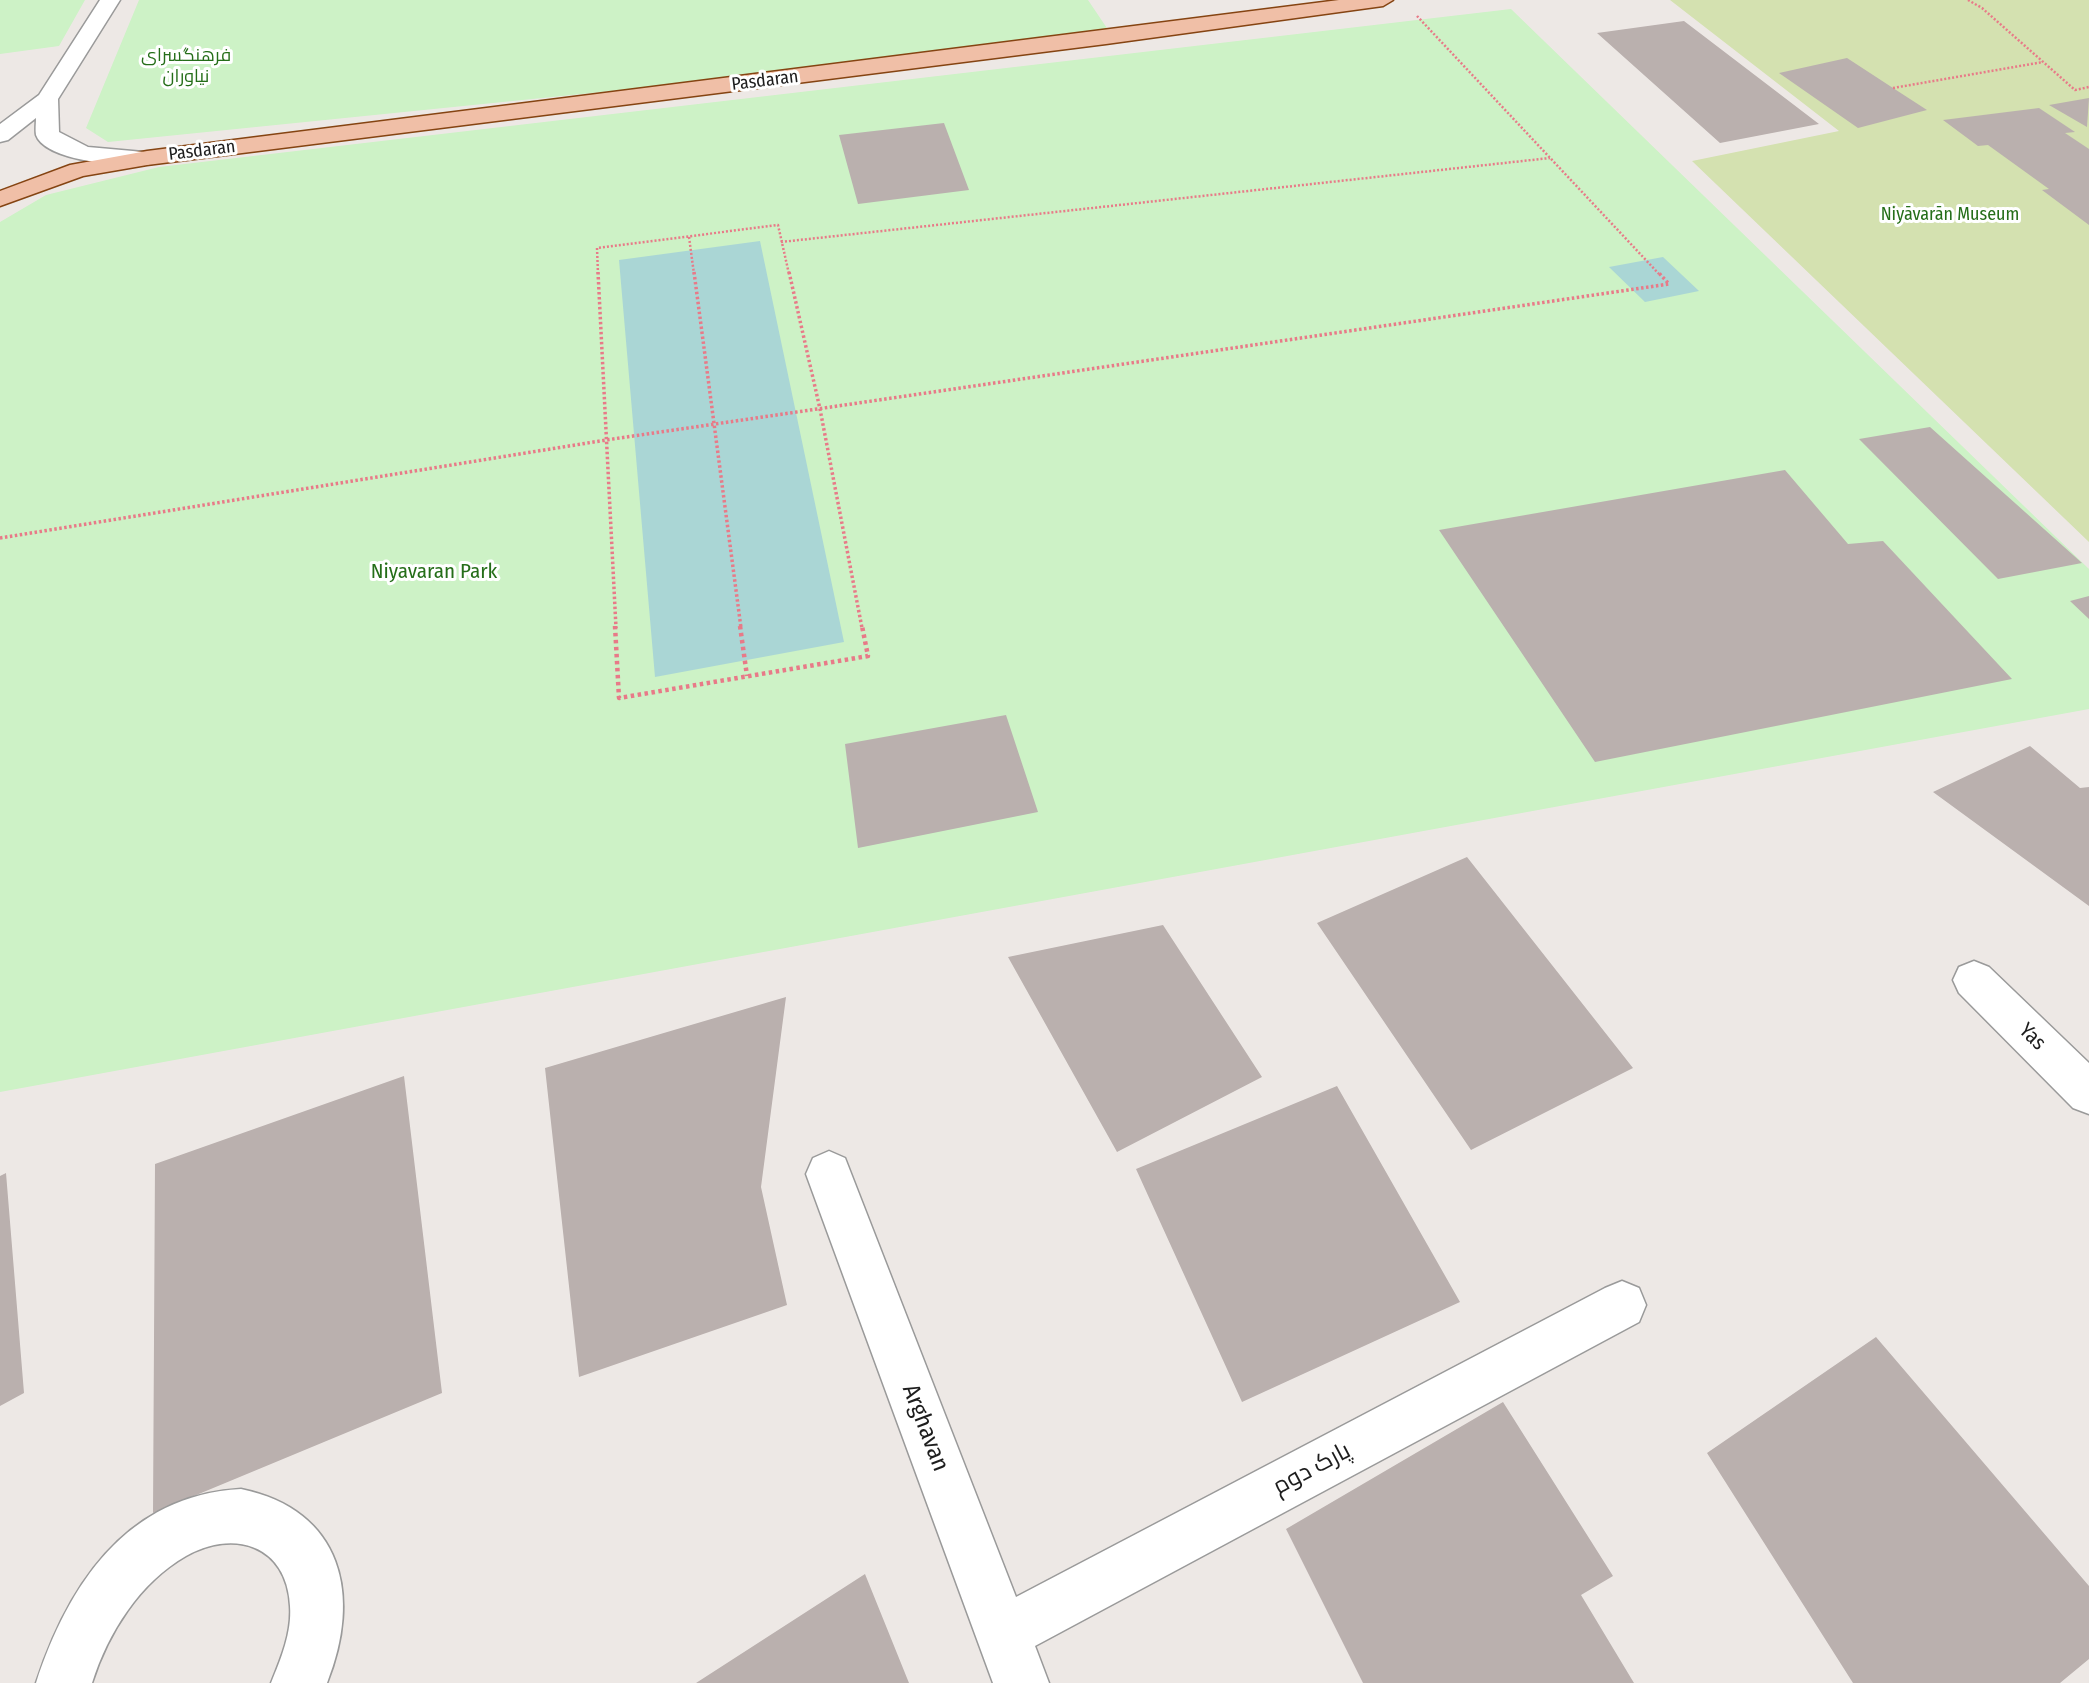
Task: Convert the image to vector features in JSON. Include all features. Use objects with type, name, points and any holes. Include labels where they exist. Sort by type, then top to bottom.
[{"type":"main road","name":"Pasdaran","points":[[0,199],[78,170],[147,158],[1106,38],[1382,0]]},
{"type":"main road","name":"Pasdaran","points":[[0,215],[69,181],[147,158]]},
{"type":"street","points":[[0,135],[47,99],[110,0]]},
{"type":"street","points":[[47,99],[48,135],[66,149],[98,156],[147,158]]},
{"type":"street","name":"Yas","points":[[1974,980],[2089,1093]]},
{"type":"street","name":"Arghavan","points":[[829,1174],[1021,1683]]},
{"type":"street","name":"پارک دوم","points":[[1003,1634],[1622,1305]]},
{"type":"street","points":[[64,1683],[73,1649],[100,1599],[137,1559],[178,1531],[222,1516],[260,1518],[291,1538],[312,1569],[318,1606],[312,1652],[299,1683]]},
{"type":"path","points":[[1968,0],[1982,8],[2075,90],[2089,88]]},
{"type":"path","points":[[0,538],[607,440],[1669,284],[1411,10]]},
{"type":"path","points":[[1893,88],[2043,62]]},
{"type":"path","points":[[781,242],[1550,158]]},
{"type":"path","points":[[778,225],[781,242],[820,409],[868,656],[619,698],[597,248],[778,225]]},
{"type":"path","points":[[689,237],[747,676]]},
{"type":"green space","points":[[0,0],[85,0],[59,46],[0,54]]},
{"type":"green space","name":"فرهنگسرای نیاوران","points":[[139,0],[1088,0],[1115,40],[108,142],[86,128]]},
{"type":"green space","name":"Niyāvarān Museum","points":[[1670,0],[2089,0],[2089,542],[1692,161],[1839,131]]},
{"type":"green space","name":"Niyavaran Park","points":[[1511,9],[2089,569],[2089,709],[0,1092],[0,222],[46,195],[159,167]]},
{"type":"water","points":[[760,241],[844,642],[655,677],[619,260]]},
{"type":"water","points":[[1663,257],[1699,291],[1645,302],[1609,267]]},
{"type":"building","points":[[1684,21],[1819,124],[1720,143],[1597,33]]},
{"type":"building","points":[[1847,58],[1927,110],[1858,128],[1779,73]]},
{"type":"building","points":[[2089,98],[2087,127],[2049,105]]},
{"type":"building","points":[[2039,108],[2075,132],[2065,133],[2089,149],[2089,225],[2042,190],[2049,189],[1988,145],[1978,146],[1943,120]]},
{"type":"building","points":[[944,123],[969,190],[858,204],[839,135]]},
{"type":"building","points":[[1930,427],[2082,563],[1998,579],[1859,439]]},
{"type":"building","points":[[1785,470],[1848,544],[1883,541],[2012,679],[1595,762],[1439,530]]},
{"type":"building","points":[[2089,596],[2089,619],[2070,601]]},
{"type":"building","points":[[1006,715],[1038,812],[858,848],[845,744]]},
{"type":"building","points":[[2030,746],[2080,788],[2089,787],[2089,906],[1933,792]]},
{"type":"building","points":[[1467,857],[1633,1068],[1471,1150],[1317,923]]},
{"type":"building","points":[[1163,925],[1262,1077],[1117,1152],[1008,957]]},
{"type":"building","points":[[786,997],[761,1187],[787,1305],[579,1377],[545,1068]]},
{"type":"building","points":[[404,1076],[442,1393],[153,1513],[155,1164]]},
{"type":"building","points":[[1337,1086],[1460,1302],[1242,1402],[1136,1169]]},
{"type":"building","points":[[6,1173],[24,1393],[0,1406],[0,1176]]},
{"type":"building","points":[[1876,1337],[2089,1586],[2089,1659],[2060,1683],[1853,1683],[1707,1453]]},
{"type":"building","points":[[1503,1402],[1613,1576],[1581,1595],[1634,1683],[1363,1683],[1286,1529]]},
{"type":"building","points":[[865,1574],[909,1683],[696,1683]]}]
